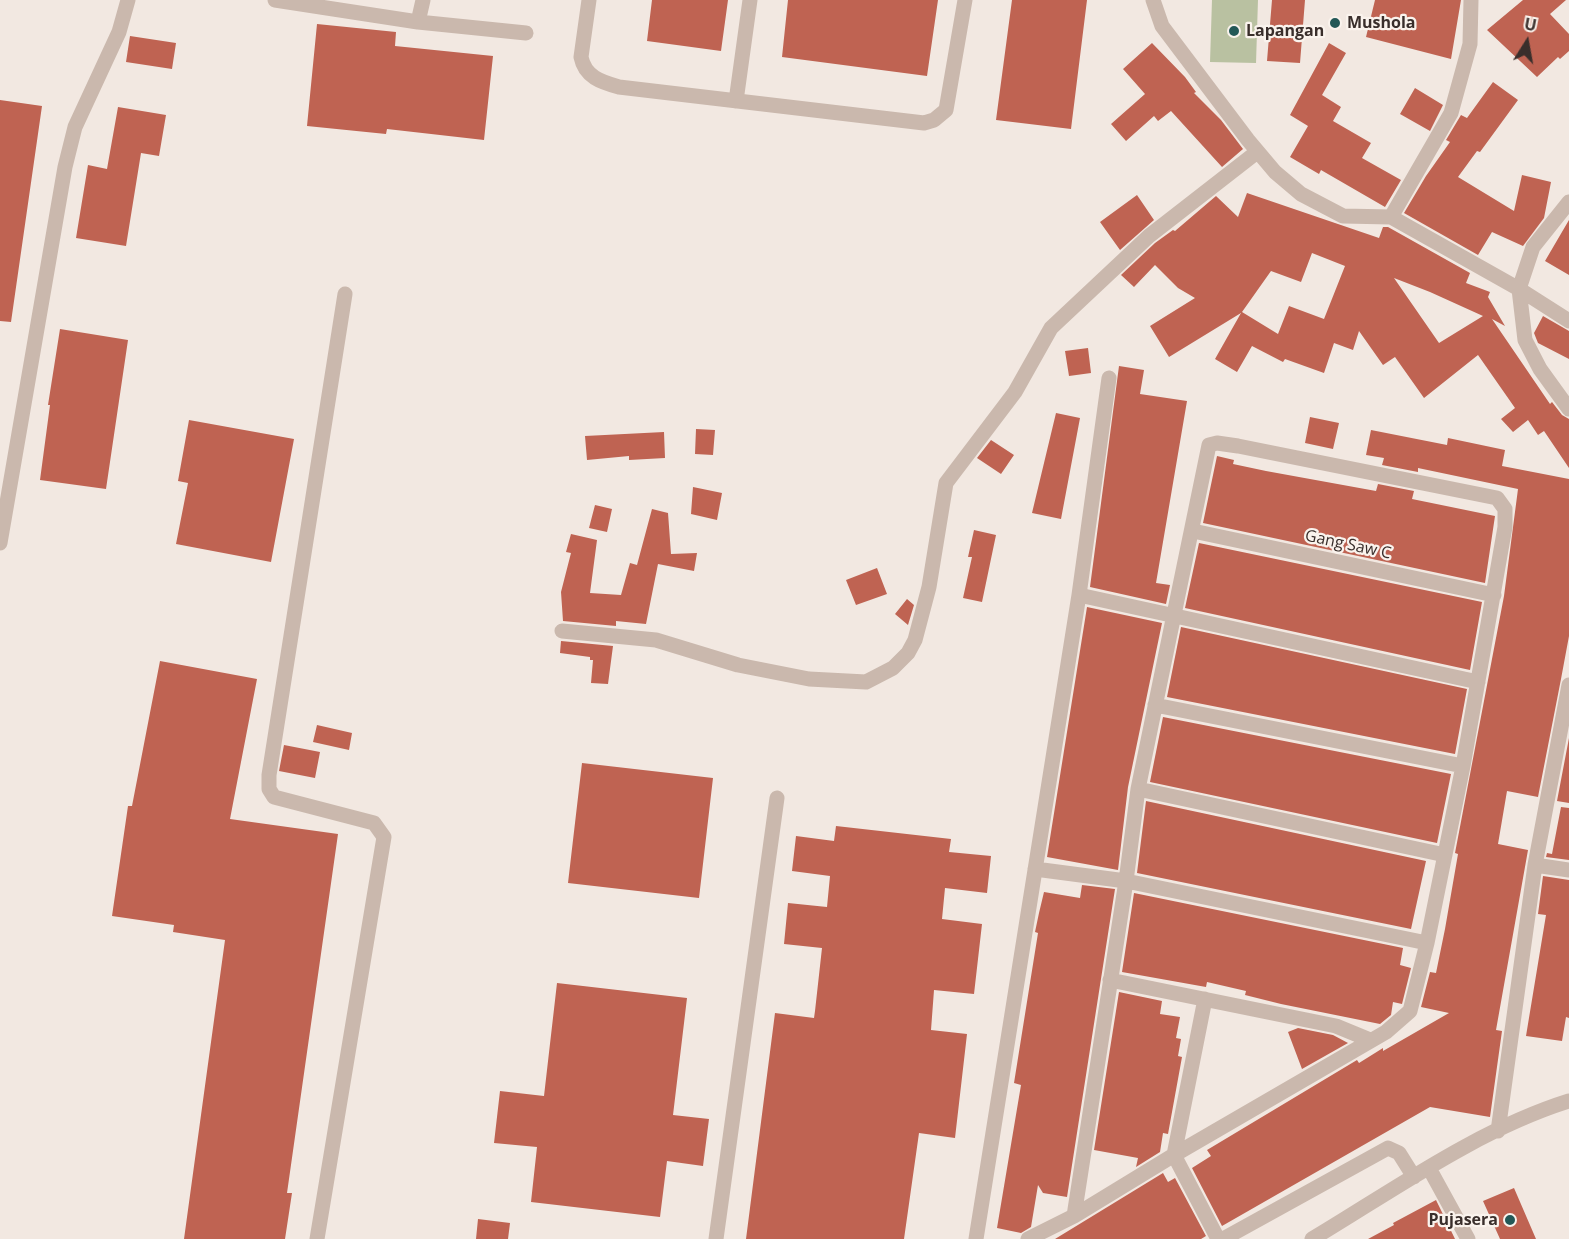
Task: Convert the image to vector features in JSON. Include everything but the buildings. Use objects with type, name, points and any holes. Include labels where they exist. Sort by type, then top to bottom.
[{"type":"street","points":[[0,543],[65,168],[75,127],[119,32],[128,0]]},
{"type":"street","points":[[274,0],[418,22],[526,33]]},
{"type":"street","points":[[418,22],[423,0]]},
{"type":"street","points":[[589,0],[581,57],[583,65],[599,82],[619,87],[924,123],[934,120],[946,110],[965,0]]},
{"type":"street","points":[[736,101],[750,0]]},
{"type":"street","points":[[1153,0],[1162,26],[1257,152],[1275,172],[1301,194],[1343,216],[1391,217],[1519,289],[1569,321]]},
{"type":"street","points":[[1391,217],[1451,113],[1470,44],[1471,0]]},
{"type":"street","points":[[562,631],[656,640],[738,664],[809,679],[866,682],[893,668],[908,653],[915,640],[929,587],[943,496],[950,474],[1015,392],[1051,328],[1149,236],[1257,152]]},
{"type":"street","points":[[1569,202],[1533,247],[1519,289],[1524,340],[1540,369],[1569,409]]},
{"type":"street","points":[[317,1239],[384,837],[374,823],[274,797],[269,789],[269,775],[345,294]]},
{"type":"street","points":[[976,1239],[1079,595],[1109,378]]},
{"type":"street","points":[[1028,1239],[1074,1216],[1397,1024],[1410,1011],[1427,944],[1463,766],[1494,595],[1506,514],[1497,498],[1238,446],[1213,443],[1206,450],[1193,531],[1138,789],[1126,882],[1074,1216]]},
{"type":"street","name":"Gang Saw C","points":[[1193,531],[1494,595]]},
{"type":"street","points":[[1079,595],[1478,682]]},
{"type":"street","points":[[1498,1131],[1535,865],[1569,685]]},
{"type":"street","points":[[1155,705],[1463,766]]},
{"type":"street","points":[[1138,789],[1445,855]]},
{"type":"street","points":[[716,1239],[777,798]]},
{"type":"street","points":[[1535,865],[1569,870]]},
{"type":"street","points":[[1035,869],[1126,882],[1427,944]]},
{"type":"street","points":[[1110,980],[1336,1026],[1352,1030],[1370,1040]]},
{"type":"street","points":[[1205,999],[1174,1155],[1220,1239],[1388,1148],[1399,1153],[1414,1177]]},
{"type":"street","points":[[1312,1239],[1429,1168],[1498,1131],[1569,1101]]},
{"type":"street","points":[[1429,1168],[1468,1239]]},
{"type":"green space","name":"Lapangan","points":[[1212,0],[1258,0],[1256,63],[1210,62]]},
{"type":"place","name":"Mushola","points":[[1335,23]]},
{"type":"place","name":"Lapangan","points":[[1234,31]]},
{"type":"place","name":"Pujasera","points":[[1510,1220]]}]
